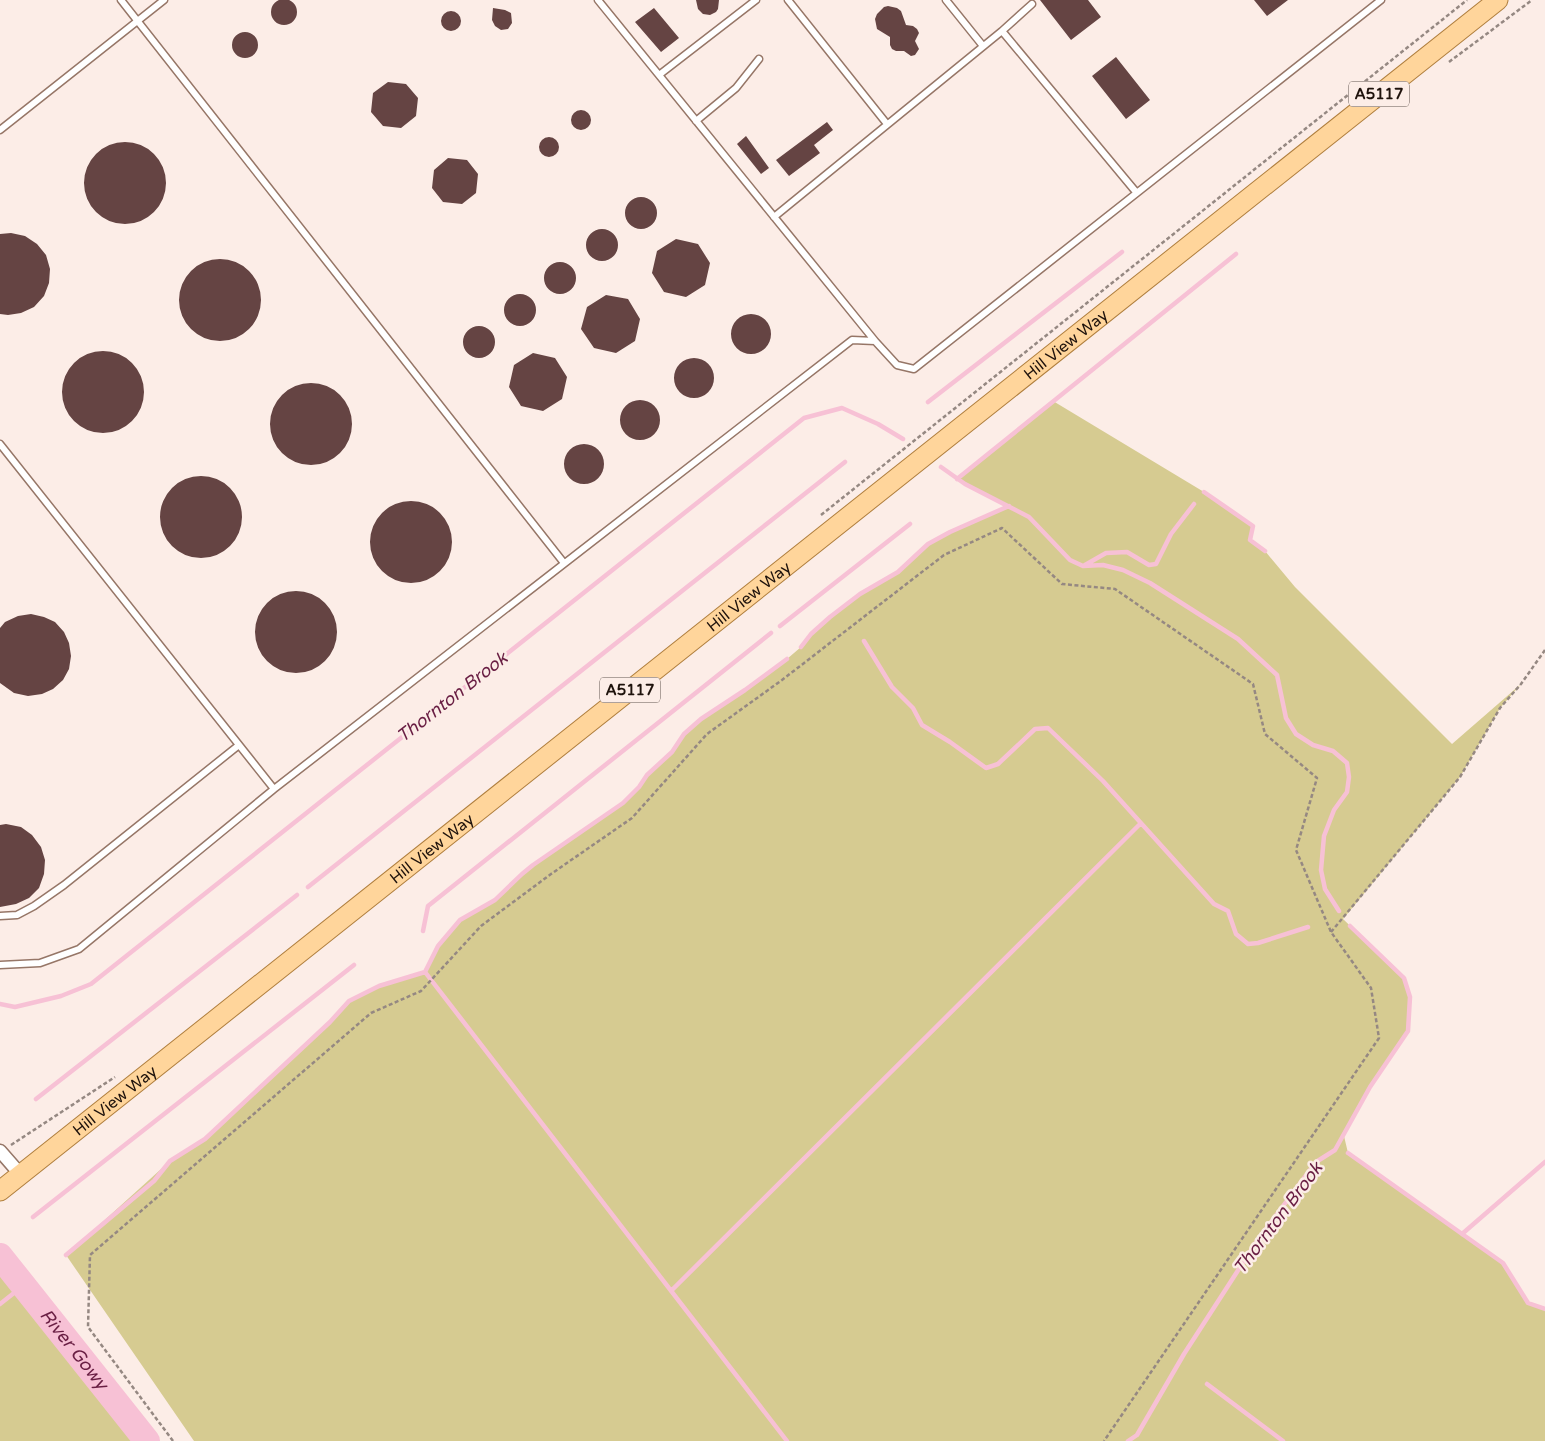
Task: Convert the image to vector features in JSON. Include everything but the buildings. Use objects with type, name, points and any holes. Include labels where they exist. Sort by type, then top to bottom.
[{"type":"main road","name":"Hill View Way","points":[[0,1191],[1498,0]]},
{"type":"street","points":[[0,1151],[21,1175]]},
{"type":"lane","points":[[121,0],[564,563]]},
{"type":"lane","points":[[0,130],[164,0]]},
{"type":"lane","points":[[598,0],[875,341],[897,364],[914,369],[1381,0]]},
{"type":"lane","points":[[659,75],[756,0]]},
{"type":"lane","points":[[788,0],[887,124]]},
{"type":"lane","points":[[946,0],[983,46]]},
{"type":"lane","points":[[774,217],[1002,31],[1032,4]]},
{"type":"lane","points":[[1002,31],[1136,192]]},
{"type":"lane","points":[[696,121],[736,88],[759,59]]},
{"type":"lane","points":[[0,965],[40,964],[79,949],[274,790],[852,340],[875,341]]},
{"type":"lane","points":[[0,444],[274,790]]},
{"type":"lane","points":[[0,916],[17,915],[34,906],[64,885],[239,745]]},
{"type":"path","points":[[820,516],[1467,0]]},
{"type":"path","points":[[173,1441],[88,1327],[90,1255],[371,1013],[421,991],[481,926],[551,874],[632,818],[707,734],[782,680],[944,555],[1002,528],[1062,584],[1115,589],[1253,684],[1265,734],[1317,778],[1296,850],[1331,932],[1371,988],[1379,1038],[1104,1441]]},
{"type":"path","points":[[1331,932],[1460,777],[1500,708],[1521,684],[1545,650]]},
{"type":"path","points":[[0,1151],[118,1075]]},
{"type":"shaded area","points":[[1053,401],[1204,492],[1253,526],[1250,540],[1265,551],[1295,587],[1452,744],[1521,684],[1500,708],[1460,777],[1343,919],[1404,978],[1410,997],[1408,1031],[1370,1087],[1344,1136],[1348,1153],[1503,1263],[1528,1303],[1545,1309],[1545,1441],[194,1441],[66,1255],[170,1161],[205,1139],[330,1022],[349,1001],[379,986],[425,972],[438,946],[460,920],[495,900],[533,865],[623,802],[639,787],[647,775],[672,752],[684,734],[701,719],[787,659],[830,617],[860,594],[898,572],[928,544],[1008,506],[957,479]]},
{"type":"shaded area","points":[[0,1256],[147,1441],[0,1441]]},
{"type":"waterway","points":[[928,402],[1122,252]]},
{"type":"waterway","points":[[957,479],[1236,254]]},
{"type":"waterway","name":"Thornton Brook","points":[[0,1004],[15,1007],[61,996],[91,984],[804,418],[842,408],[878,424],[903,439]]},
{"type":"waterway","points":[[308,887],[845,462]]},
{"type":"waterway","name":"Thornton Brook","points":[[941,467],[965,484],[1029,517],[1070,560],[1083,566],[1103,565],[1123,570],[1150,583],[1238,639],[1277,675],[1286,718],[1296,734],[1313,745],[1333,751],[1347,763],[1349,777],[1347,792],[1334,810],[1324,836],[1321,870],[1325,889],[1339,911]]},
{"type":"waterway","points":[[1204,492],[1253,526],[1250,540],[1265,551]]},
{"type":"waterway","points":[[1085,565],[1106,553],[1127,552],[1149,565],[1156,564],[1171,534],[1194,504]]},
{"type":"waterway","points":[[801,647],[811,634],[830,617],[860,594],[898,572],[928,544],[950,532],[1009,506]]},
{"type":"waterway","points":[[780,626],[910,524]]},
{"type":"waterway","points":[[423,931],[428,906],[771,633]]},
{"type":"waterway","points":[[864,641],[892,687],[913,708],[922,725],[950,742],[986,768],[998,764],[1035,729],[1048,728],[1103,781],[1214,904],[1228,911],[1236,934],[1248,944],[1258,943],[1308,927]]},
{"type":"waterway","points":[[787,659],[701,719],[684,734],[672,752],[647,775],[639,787],[623,803],[533,865],[495,900],[460,920],[438,946],[425,972],[787,1441]]},
{"type":"waterway","points":[[671,1291],[1140,824]]},
{"type":"waterway","points":[[36,1099],[297,895]]},
{"type":"waterway","name":"Thornton Brook","points":[[1128,1441],[1137,1435],[1184,1354],[1257,1241],[1316,1162],[1335,1150],[1370,1087],[1408,1031],[1410,997],[1404,978],[1350,926]]},
{"type":"waterway","points":[[33,1217],[354,965]]},
{"type":"waterway","points":[[66,1255],[154,1181],[170,1161],[205,1139],[330,1022],[349,1001],[379,986],[425,972]]},
{"type":"waterway","points":[[1348,1153],[1503,1263],[1528,1303],[1545,1309]]},
{"type":"waterway","points":[[1462,1234],[1545,1162]]},
{"type":"waterway","name":"River Gowy","points":[[0,1256],[147,1441]]},
{"type":"waterway","points":[[0,1304],[24,1285]]},
{"type":"waterway","points":[[1207,1384],[1283,1441]]}]
